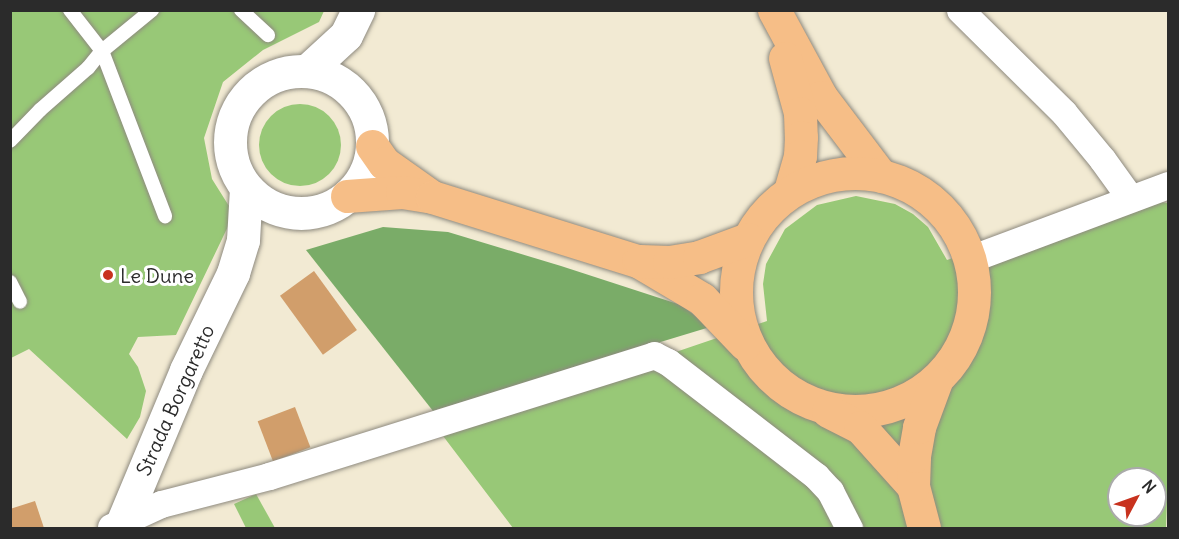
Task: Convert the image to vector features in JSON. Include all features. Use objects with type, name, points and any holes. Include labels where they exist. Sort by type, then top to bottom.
[{"type":"main road","points":[[772,10],[821,97],[881,176]]},
{"type":"main road","points":[[772,10],[800,113],[800,156],[790,192]]},
{"type":"main road","points":[[372,146],[391,168],[432,197]]},
{"type":"main road","points":[[752,352],[742,331],[737,308],[736,285],[740,262],[748,239],[765,213],[790,192],[818,178],[849,173],[881,176],[911,187],[937,205],[957,230],[970,259],[974,292],[970,325],[957,355],[936,381],[916,396],[894,406],[870,411],[846,411],[821,407]]},
{"type":"main road","points":[[347,196],[402,192],[432,197],[638,261],[702,299],[752,352],[770,376],[794,395],[860,427],[913,486]]},
{"type":"main road","points":[[638,261],[669,262],[699,257],[748,239]]},
{"type":"main road","points":[[924,528],[913,486],[914,456],[919,428],[936,381]]},
{"type":"street","points":[[960,10],[1064,113],[1102,159],[1130,198]]},
{"type":"street","points":[[307,71],[352,23]]},
{"type":"street","points":[[342,84],[352,23]]},
{"type":"street","points":[[307,71],[327,76],[342,84],[361,105],[369,122],[372,146],[364,176],[347,196],[324,210],[294,213],[267,205],[246,188],[233,165],[230,148],[236,111],[252,90],[268,79],[290,72],[307,71]]},
{"type":"street","points":[[970,259],[1168,185]]},
{"type":"street","name":"Strada Borgaretto","points":[[116,527],[186,370],[233,273],[243,240],[246,188]]},
{"type":"street","name":"Strada Borgaretto","points":[[233,273],[255,247],[294,213]]},
{"type":"street","points":[[116,527],[161,504],[269,476],[654,355],[668,362],[816,476],[830,490],[849,528]]},
{"type":"lane","points":[[70,10],[102,51],[165,216]]},
{"type":"lane","points":[[10,141],[40,110],[88,68],[102,51],[152,10]]},
{"type":"lane","points":[[241,10],[268,35]]},
{"type":"lane","points":[[10,282],[20,302]]},
{"type":"green space","name":"Le Dune","points":[[11,11],[324,11],[319,22],[263,50],[223,82],[204,138],[212,179],[234,214],[176,335],[138,337],[129,354],[138,367],[146,391],[140,417],[127,439],[29,349],[11,358]]},
{"type":"green space","points":[[292,104],[308,104],[323,111],[334,122],[341,137],[338,161],[329,174],[308,186],[292,186],[277,179],[266,168],[259,153],[259,137],[266,122],[277,111]]},
{"type":"green space","points":[[856,196],[895,204],[913,214],[928,227],[947,260],[1130,198],[1168,203],[1167,502],[1167,467],[1107,467],[1107,527],[1166,528],[513,528],[440,432],[767,321],[763,284],[766,264],[785,229],[817,205]]},
{"type":"green space","points":[[383,227],[448,232],[561,266],[681,305],[710,327],[433,411],[306,250]]},
{"type":"green space","points":[[256,494],[275,528],[246,528],[234,504]]},
{"type":"building","points":[[314,271],[357,330],[323,355],[280,296]]},
{"type":"building","points":[[295,407],[310,447],[273,461],[258,421]]},
{"type":"building","points":[[35,501],[44,528],[10,528],[10,509]]},
{"type":"place","name":"Le Dune","points":[[108,275]]}]
